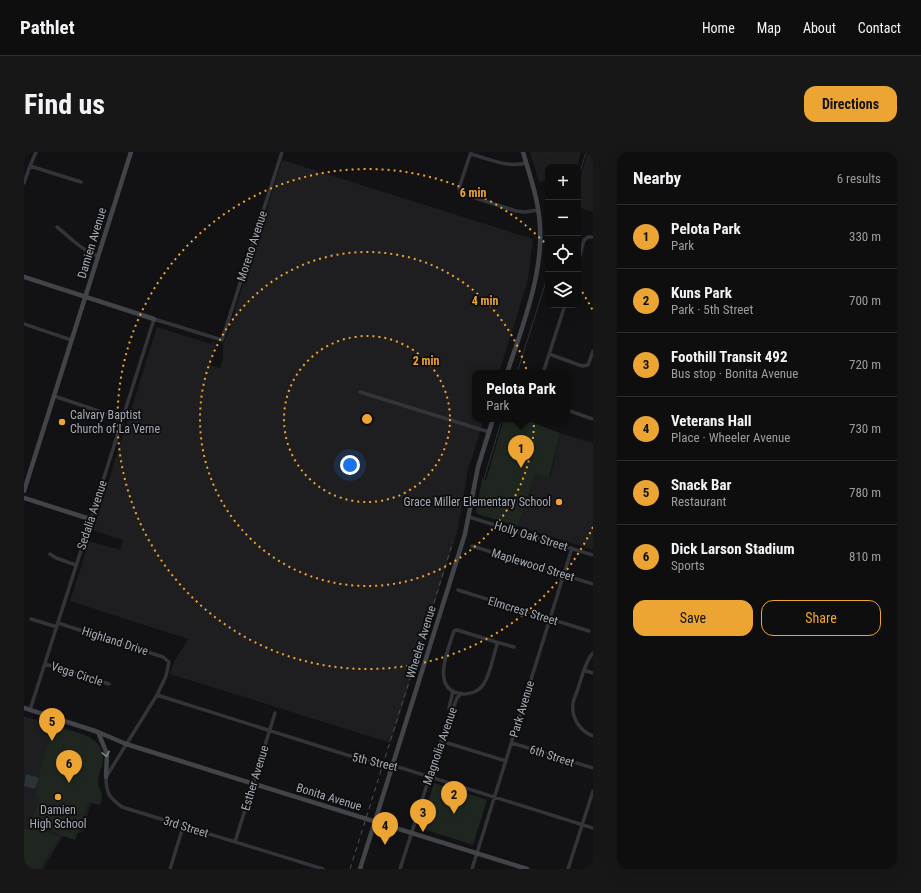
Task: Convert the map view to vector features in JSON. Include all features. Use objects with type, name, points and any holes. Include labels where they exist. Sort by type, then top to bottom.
[{"type":"main road","name":"Damien Avenue","points":[[24,491],[131,152]]},
{"type":"main road","points":[[508,370],[537,274],[540,239],[538,210],[523,152]]},
{"type":"main road","points":[[24,277],[154,319]]},
{"type":"main road","name":"Wheeler Avenue","points":[[360,869],[465,534],[475,479],[492,422]]},
{"type":"main road","points":[[24,498],[90,519]]},
{"type":"main road","name":"Bonita Avenue","points":[[24,708],[98,732],[126,744],[527,869]]},
{"type":"main road","points":[[98,732],[107,754],[106,777]]},
{"type":"street","points":[[24,183],[36,152]]},
{"type":"street","name":"Moreno Avenue","points":[[154,319],[222,340],[282,152]]},
{"type":"street","points":[[526,164],[508,165],[471,153],[459,188],[460,193],[516,211],[525,212],[538,210]]},
{"type":"street","points":[[30,166],[80,182]]},
{"type":"street","points":[[57,227],[81,248],[98,256]]},
{"type":"street","points":[[581,252],[584,240],[588,236],[593,237]]},
{"type":"street","points":[[544,370],[563,308]]},
{"type":"street","name":"Sedalia Avenue","points":[[30,710],[154,319]]},
{"type":"street","points":[[24,324],[71,340]]},
{"type":"street","points":[[549,354],[582,366],[588,365],[593,351]]},
{"type":"street","points":[[360,392],[489,432]]},
{"type":"street","points":[[54,396],[122,419]]},
{"type":"street","points":[[570,411],[593,419]]},
{"type":"street","name":"Holly Oak Street","points":[[469,517],[593,555]]},
{"type":"street","name":"Maplewood Street","points":[[472,546],[593,584]]},
{"type":"street","name":"Park Avenue","points":[[472,869],[572,548]]},
{"type":"street","points":[[50,554],[56,558],[76,565]]},
{"type":"street","name":"Elmcrest Street","points":[[458,590],[589,631]]},
{"type":"street","name":"Highland Drive","points":[[31,619],[58,625],[163,656],[169,662],[166,676],[157,695]]},
{"type":"street","points":[[496,642],[497,645],[486,680],[477,691],[461,694],[448,687],[444,679],[443,672],[454,631],[458,630],[514,647]]},
{"type":"street","points":[[593,653],[588,659],[573,704],[573,714],[576,723],[587,734],[593,736]]},
{"type":"street","name":"Vega Circle","points":[[45,664],[109,684]]},
{"type":"street","points":[[584,670],[593,673]]},
{"type":"street","points":[[451,710],[449,708],[453,691]]},
{"type":"street","name":"Magnolia Avenue","points":[[400,869],[451,710],[453,709],[457,698],[461,694]]},
{"type":"street","points":[[106,777],[157,695]]},
{"type":"street","name":"5th Street","points":[[157,695],[366,761],[392,765],[593,828]]},
{"type":"street","name":"Esther Avenue","points":[[235,842],[275,713]]},
{"type":"street","points":[[441,741],[506,761]]},
{"type":"street","name":"6th Street","points":[[512,743],[593,768]]},
{"type":"street","name":"3rd Street","points":[[106,777],[106,788],[111,799],[122,807],[323,869]]},
{"type":"street","points":[[568,869],[593,791]]},
{"type":"street","points":[[170,869],[183,827]]},
{"type":"shaded area","points":[[530,152],[581,152],[578,164],[545,164],[545,180],[539,182]]},
{"type":"shaded area","points":[[588,152],[593,152],[593,212],[581,208],[581,174]]},
{"type":"shaded area","points":[[282,160],[533,239],[528,280],[500,370],[472,370],[472,422],[483,422],[468,470],[458,529],[391,743],[170,674],[174,662],[188,639],[70,601],[89,541],[120,550],[123,540],[93,530],[157,327],[211,344],[214,342],[216,345],[210,365],[220,368],[223,358],[223,343],[228,333]]},
{"type":"shaded area","points":[[503,422],[531,422],[560,433],[549,478],[535,474],[518,526],[477,514],[476,511],[482,479],[486,480]]},
{"type":"shaded area","name":"Grace Miller Elementary School","points":[[560,433],[593,443],[593,550],[518,526],[535,474],[550,478]]},
{"type":"shaded area","name":"Damien High School","points":[[24,716],[89,737],[98,743],[102,754],[102,762],[83,832],[63,836],[43,869],[24,869]]},
{"type":"shaded area","name":"Damien High School","points":[[54,726],[91,738],[101,749],[103,757],[98,782],[102,795],[100,805],[88,802],[75,840],[63,836],[32,820],[39,798],[35,796],[40,778],[39,775]]},
{"type":"shaded area","points":[[26,774],[39,778],[35,789],[24,786]]},
{"type":"shaded area","points":[[434,783],[487,800],[473,845],[420,828]]},
{"type":"shaded area","points":[[34,828],[43,830],[59,838],[39,869],[24,869],[24,829]]},
{"type":"waterway","points":[[581,169],[586,152]]},
{"type":"waterway","points":[[518,370],[545,284]]},
{"type":"waterway","points":[[484,479],[501,422]]},
{"type":"railway","points":[[350,869],[453,542]]},
{"type":"place","name":"Calvary Baptist Church of La Verne","points":[[62,422]]},
{"type":"place","name":"Pelota Park","points":[[521,468]]},
{"type":"place","name":"Grace Miller Elementary School","points":[[559,502]]},
{"type":"place","name":"Snack Bar","points":[[52,741]]},
{"type":"place","name":"Dick Larson Stadium","points":[[69,783]]},
{"type":"place","name":"Damien High School","points":[[58,797]]},
{"type":"place","name":"Kuns Park","points":[[454,814]]},
{"type":"place","name":"Foothill Transit 492","points":[[423,832]]},
{"type":"place","name":"Veterans Hall","points":[[385,845]]}]
